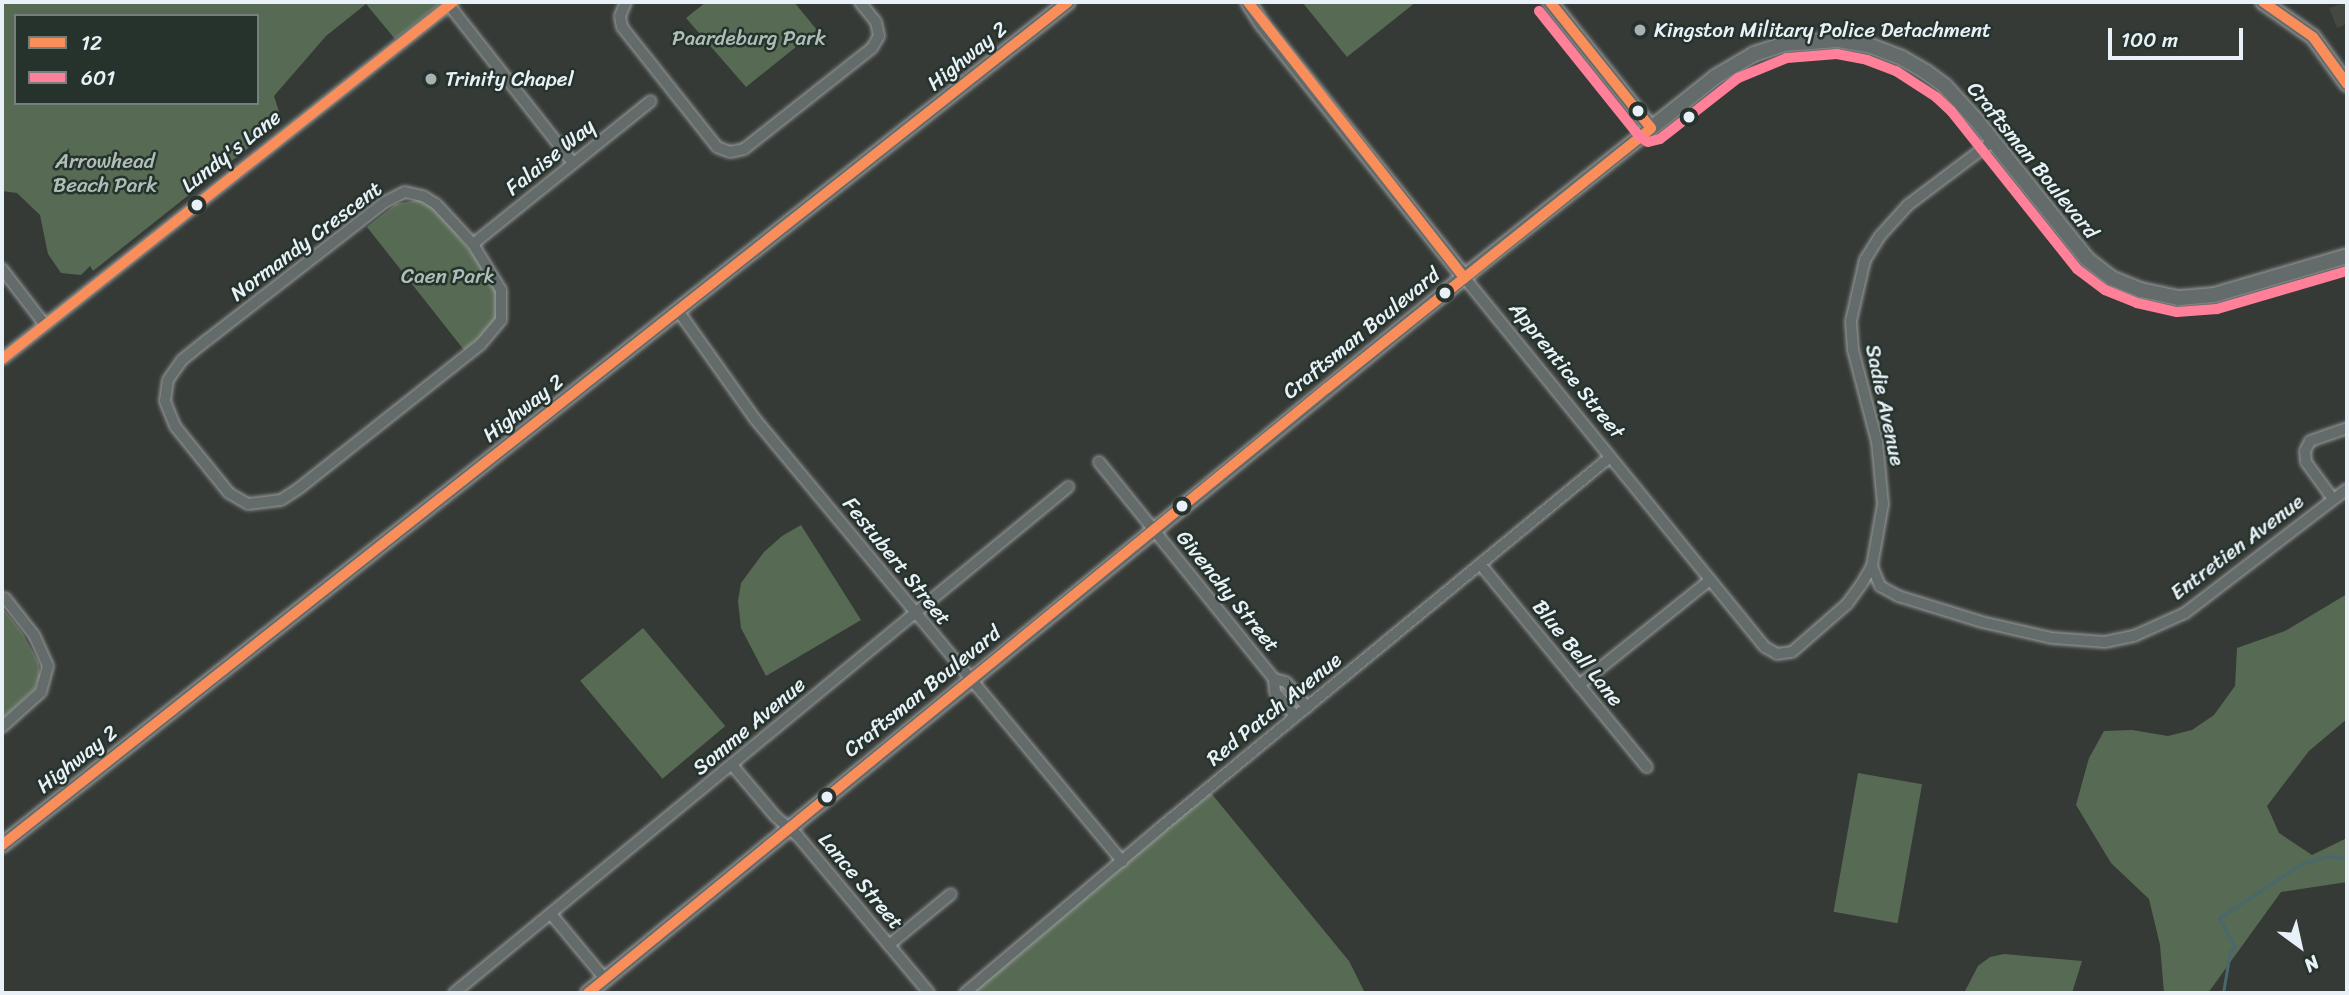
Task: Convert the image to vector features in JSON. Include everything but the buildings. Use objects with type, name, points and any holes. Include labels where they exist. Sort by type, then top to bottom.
[{"type":"street","points":[[626,2],[620,16],[622,27],[718,147],[730,152],[744,149],[872,48],[879,36],[876,22],[860,2]]},
{"type":"street","name":"Highway 2","points":[[2,845],[1069,2]]},
{"type":"street","name":"Apprentice Street","points":[[1248,2],[1263,25],[1464,277],[1765,648],[1777,654],[1792,652],[1806,643],[1856,592],[1872,566]]},
{"type":"street","points":[[1550,2],[1651,128]]},
{"type":"street","points":[[2263,2],[2313,37],[2347,84]]},
{"type":"street","points":[[451,3],[573,163]]},
{"type":"street","name":"Lundy's Lane","points":[[2,359],[451,3]]},
{"type":"street","name":"Craftsman Boulevard","points":[[588,993],[1464,277],[1715,77],[1754,54],[1784,44],[1838,40],[1871,46],[1902,58],[1926,72],[1961,102],[2087,259],[2112,278],[2141,290],[2179,298],[2214,295],[2347,256]]},
{"type":"street","name":"Falaise Way","points":[[472,244],[652,101]]},
{"type":"street","name":"Sadie Avenue","points":[[1872,566],[1883,504],[1877,442],[1853,350],[1851,321],[1856,289],[1865,260],[1880,236],[1908,205],[1993,141]]},
{"type":"street","name":"Normandy Crescent","points":[[405,192],[423,196],[436,204],[472,244],[501,290],[501,320],[492,333],[281,500],[248,504],[229,493],[174,426],[165,401],[168,380],[182,360],[385,202],[405,192]]},
{"type":"street","points":[[2,269],[45,325]]},
{"type":"street","name":"Festubert Street","points":[[679,312],[749,411],[914,613],[1122,860]]},
{"type":"street","name":"Entretien Avenue","points":[[2333,499],[2306,462],[2305,452],[2310,441],[2325,433],[2347,428]]},
{"type":"street","name":"Red Patch Avenue","points":[[965,993],[1295,716],[1610,457]]},
{"type":"street","name":"Givenchy Street","points":[[1099,462],[1274,679],[1275,692],[1295,716]]},
{"type":"street","name":"Somme Avenue","points":[[454,993],[1068,487]]},
{"type":"street","name":"Entretien Avenue","points":[[1880,586],[1898,596],[1982,622],[2052,638],[2105,642],[2134,636],[2185,612],[2347,489]]},
{"type":"street","name":"Blue Bell Lane","points":[[1480,564],[1647,767]]},
{"type":"street","points":[[1856,592],[1880,586],[1872,566]]},
{"type":"street","points":[[1579,685],[1710,580]]},
{"type":"street","points":[[2,727],[41,692],[48,666],[34,635],[5,598]]},
{"type":"street","name":"Givenchy Street","points":[[1274,679],[1286,682],[1307,707]]},
{"type":"street","name":"Lance Street","points":[[733,765],[929,993]]},
{"type":"street","points":[[889,944],[951,894]]},
{"type":"street","points":[[551,914],[605,979]]},
{"type":"shaded area","points":[[2347,2],[2347,24],[2337,28],[2329,8]]},
{"type":"green space","name":"Arrowhead Beach Park","points":[[2,2],[442,2],[395,39],[366,4],[326,36],[274,96],[282,121],[93,271],[90,266],[81,275],[61,273],[48,254],[40,215],[17,193],[2,191]]},
{"type":"green space","name":"Paardeburg Park","points":[[706,2],[794,2],[817,30],[746,87],[686,18]]},
{"type":"green space","points":[[1302,2],[1416,2],[1347,57]]},
{"type":"green space","name":"Caen Park","points":[[421,199],[433,205],[476,258],[498,290],[502,304],[493,327],[464,350],[367,227],[396,204]]},
{"type":"green space","points":[[801,525],[861,620],[766,676],[741,628],[738,601],[741,583],[764,552],[782,536]]},
{"type":"green space","points":[[2347,594],[2347,719],[2309,751],[2267,806],[2279,833],[2312,855],[2347,838],[2347,882],[2281,892],[2208,993],[2164,993],[2160,945],[2149,899],[2111,863],[2076,805],[2089,758],[2104,731],[2132,730],[2168,736],[2192,730],[2214,715],[2235,686],[2237,648],[2285,631]]},
{"type":"green space","points":[[2,607],[22,632],[39,663],[40,676],[34,690],[2,719]]},
{"type":"green space","points":[[643,628],[725,726],[662,779],[580,681]]},
{"type":"green space","points":[[1858,773],[1922,784],[1898,923],[1834,912]]},
{"type":"green space","points":[[1211,793],[1349,961],[1365,993],[961,993]]},
{"type":"green space","points":[[2004,954],[2082,961],[2072,993],[1964,993],[1978,966],[1990,957]]},
{"type":"waterway","points":[[2223,993],[2230,952],[2235,948],[2219,918],[2301,864],[2327,856],[2347,858]]},
{"type":"transit line","name":"12","points":[[2,359],[453,2]]},
{"type":"transit line","name":"12","points":[[2,845],[1068,2]]},
{"type":"transit line","name":"12","points":[[1248,2],[1464,277]]},
{"type":"transit line","name":"12","points":[[588,993],[1327,388],[1651,128],[1550,2]]},
{"type":"transit line","name":"12","points":[[2263,2],[2313,37],[2347,84]]},
{"type":"transit line","name":"601","points":[[1539,11],[1640,137],[1648,142],[1660,139],[1738,78],[1787,58],[1837,54],[1867,60],[1896,71],[1936,97],[1951,111],[2077,269],[2105,290],[2137,303],[2177,312],[2217,309],[2347,271]]},
{"type":"place","name":"Kingston Military Police Detachment","points":[[1640,30]]},
{"type":"place","name":"Trinity Chapel","points":[[431,79]]}]
